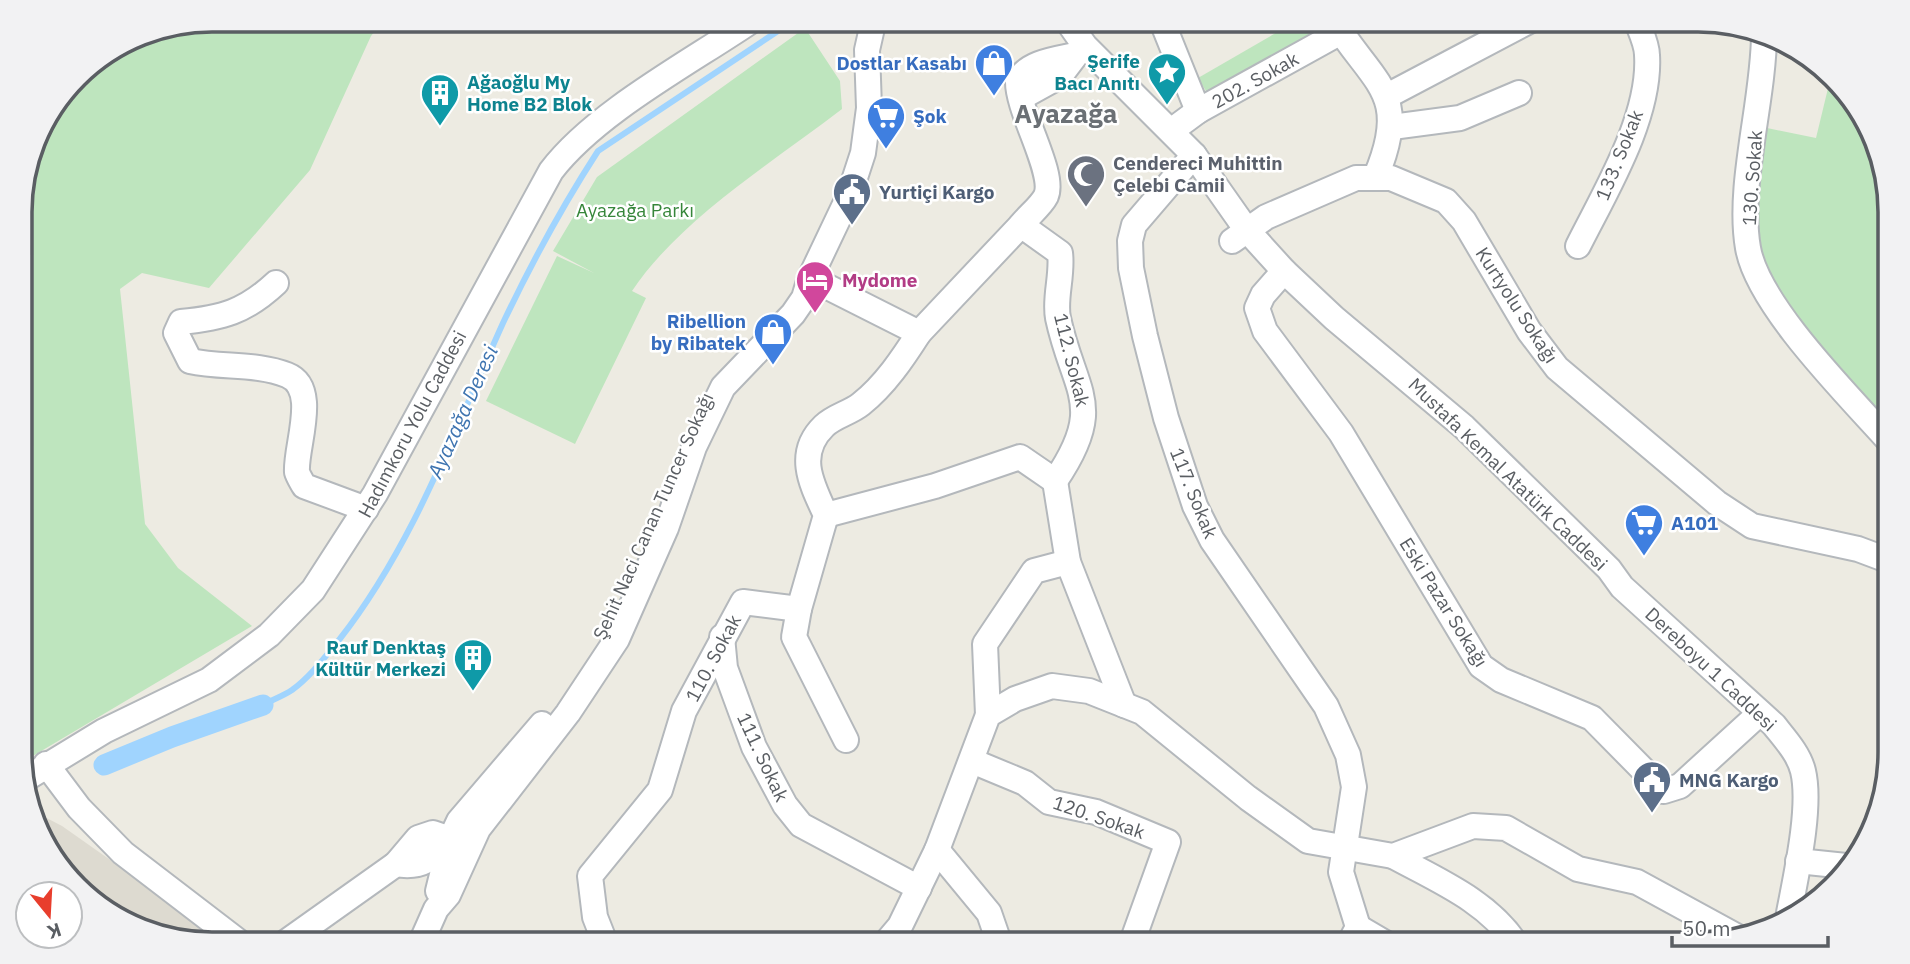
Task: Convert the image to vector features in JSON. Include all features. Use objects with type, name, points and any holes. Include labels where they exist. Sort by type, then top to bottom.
[{"type":"street","name":"Hadımkoru Yolu Caddesi","points":[[33,773],[209,680],[269,635],[313,590],[366,509],[536,194],[570,147],[604,120],[735,32]]},
{"type":"street","name":"Şehit Naci Canan Tuncer Sokağı","points":[[426,932],[436,909],[448,895],[460,842],[491,811],[575,704],[617,639],[666,528],[694,447],[715,401],[733,374],[793,314],[804,298],[810,278],[839,218],[857,171],[868,127],[867,50],[871,32]]},
{"type":"street","name":"Şehit Naci Canan Tuncer Sokağı","points":[[869,87],[883,32]]},
{"type":"street","name":"Mustafa Kemal Atatürk Caddesi","points":[[1058,32],[1061,40],[1080,50],[1171,131],[1239,235],[1280,276],[1622,587]]},
{"type":"street","name":"Mustafa Kemal Atatürk Caddesi","points":[[1072,32],[1080,50],[1100,76],[1190,158]]},
{"type":"street","points":[[1166,32],[1198,111]]},
{"type":"street","name":"202. Sokak","points":[[1171,131],[1198,111],[1327,32]]},
{"type":"street","points":[[1341,32],[1387,96],[1392,127],[1376,176]]},
{"type":"street","points":[[1387,96],[1508,32]]},
{"type":"street","name":"133. Sokak","points":[[1578,246],[1632,132],[1643,92],[1648,54],[1640,32]]},
{"type":"street","name":"130. Sokak","points":[[1762,44],[1750,174],[1748,250],[1782,317],[1878,428]]},
{"type":"street","points":[[846,740],[794,637],[799,609],[827,514],[807,473],[810,447],[824,426],[861,404],[901,362],[919,333],[1046,197],[1049,179],[1032,138],[1022,97],[1060,75],[1080,50]]},
{"type":"street","points":[[1392,127],[1460,118],[1519,93]]},
{"type":"street","name":"117. Sokak","points":[[1190,158],[1134,225],[1130,242],[1131,268],[1145,336],[1170,431],[1195,506],[1212,540],[1326,706],[1348,755],[1354,787],[1351,826],[1343,849],[1341,872],[1352,932]]},
{"type":"street","name":"Kurtyolu Sokağı","points":[[1239,235],[1356,178],[1376,176],[1402,182],[1446,201],[1464,220],[1529,331],[1557,368],[1717,503],[1752,526],[1878,557]]},
{"type":"street","name":"112. Sokak","points":[[1021,225],[1060,253],[1057,316],[1082,390],[1086,415],[1067,464],[1055,481]]},
{"type":"street","name":"Eski Pazar Sokağı","points":[[1280,276],[1257,308],[1265,331],[1341,433],[1481,666],[1501,680],[1592,718],[1664,791],[1681,786],[1760,713]]},
{"type":"street","points":[[810,278],[919,333]]},
{"type":"street","points":[[276,283],[257,301],[220,318],[181,321],[176,333],[180,345],[190,361],[272,370],[291,376],[301,388],[305,416],[297,473],[304,486],[366,509]]},
{"type":"street","points":[[827,514],[935,486],[1020,457],[1055,481],[1068,562],[1124,705]]},
{"type":"street","points":[[895,932],[937,850],[988,715],[985,644],[1034,571],[1068,562]]},
{"type":"street","name":"Dereboyu 1 Caddesi","points":[[1622,587],[1760,713],[1791,747],[1803,771],[1804,793],[1798,861],[1789,907]]},
{"type":"street","name":"110. Sokak","points":[[601,932],[595,917],[590,876],[660,790],[684,711],[743,602],[799,609]]},
{"type":"street","name":"111. Sokak","points":[[722,637],[725,668],[754,747],[785,805],[801,825],[919,888]]},
{"type":"street","points":[[988,715],[1015,699],[1052,686],[1089,691],[1142,712],[1248,798],[1308,841],[1393,856],[1469,898],[1507,932]]},
{"type":"street","name":"120. Sokak","points":[[972,761],[1025,783],[1049,802],[1096,812],[1168,842],[1135,932]]},
{"type":"street","points":[[46,764],[79,808],[123,853],[178,892],[227,932]]},
{"type":"street","points":[[1393,856],[1474,826],[1506,828],[1578,869],[1637,882],[1725,930]]},
{"type":"street","points":[[300,932],[396,864],[412,867],[460,842]]},
{"type":"street","points":[[937,850],[989,913],[996,932]]},
{"type":"street","points":[[1798,861],[1838,865]]},
{"type":"shaded area","points":[[44,816],[62,826],[213,932],[177,929],[154,923],[112,902],[84,880],[69,862]]},
{"type":"green space","points":[[200,32],[374,32],[310,170],[209,288],[142,273],[120,289],[145,524],[178,568],[252,626],[32,756],[33,188],[45,143],[69,102],[93,76],[132,50],[154,41]]},
{"type":"green space","name":"Ayazağa Parkı","points":[[799,32],[808,32],[840,81],[842,109],[702,216],[652,264],[632,291],[646,298],[575,444],[486,401],[557,256],[594,273],[553,251],[597,177]]},
{"type":"green space","points":[[1278,32],[1319,32],[1209,96],[1198,78]]},
{"type":"green space","points":[[1828,87],[1860,132],[1869,154],[1877,188],[1878,413],[1792,310],[1764,259],[1758,235],[1759,195],[1767,128],[1816,138]]},
{"type":"waterway","name":"Ayazağa Deresi","points":[[263,705],[292,690],[317,666],[365,604],[389,566],[430,487],[525,279],[598,151],[776,32]]},
{"type":"waterway","name":"Ayazağa Deresi","points":[[104,765],[172,737],[263,705]]},
{"type":"place","name":"Dostlar Kasabı","points":[[994,97]]},
{"type":"place","name":"Şerife Bacı Anıtı","points":[[1167,106]]},
{"type":"place","name":"Ağaoğlu My Home B2 Blok","points":[[440,127]]},
{"type":"place","name":"Şok","points":[[886,150]]},
{"type":"place","name":"Cendereci Muhittin Çelebi Camii","points":[[1086,208]]},
{"type":"place","name":"Yurtiçi Kargo","points":[[852,226]]},
{"type":"place","name":"Mydome","points":[[815,314]]},
{"type":"place","name":"Ribellion by Ribatek","points":[[773,366]]},
{"type":"place","name":"A101","points":[[1644,557]]},
{"type":"place","name":"Rauf Denktaş Kültür Merkezi","points":[[473,692]]},
{"type":"place","name":"MNG Kargo","points":[[1652,814]]},
{"type":"district","name":"Ayazağa","points":[[1066,114]]}]
